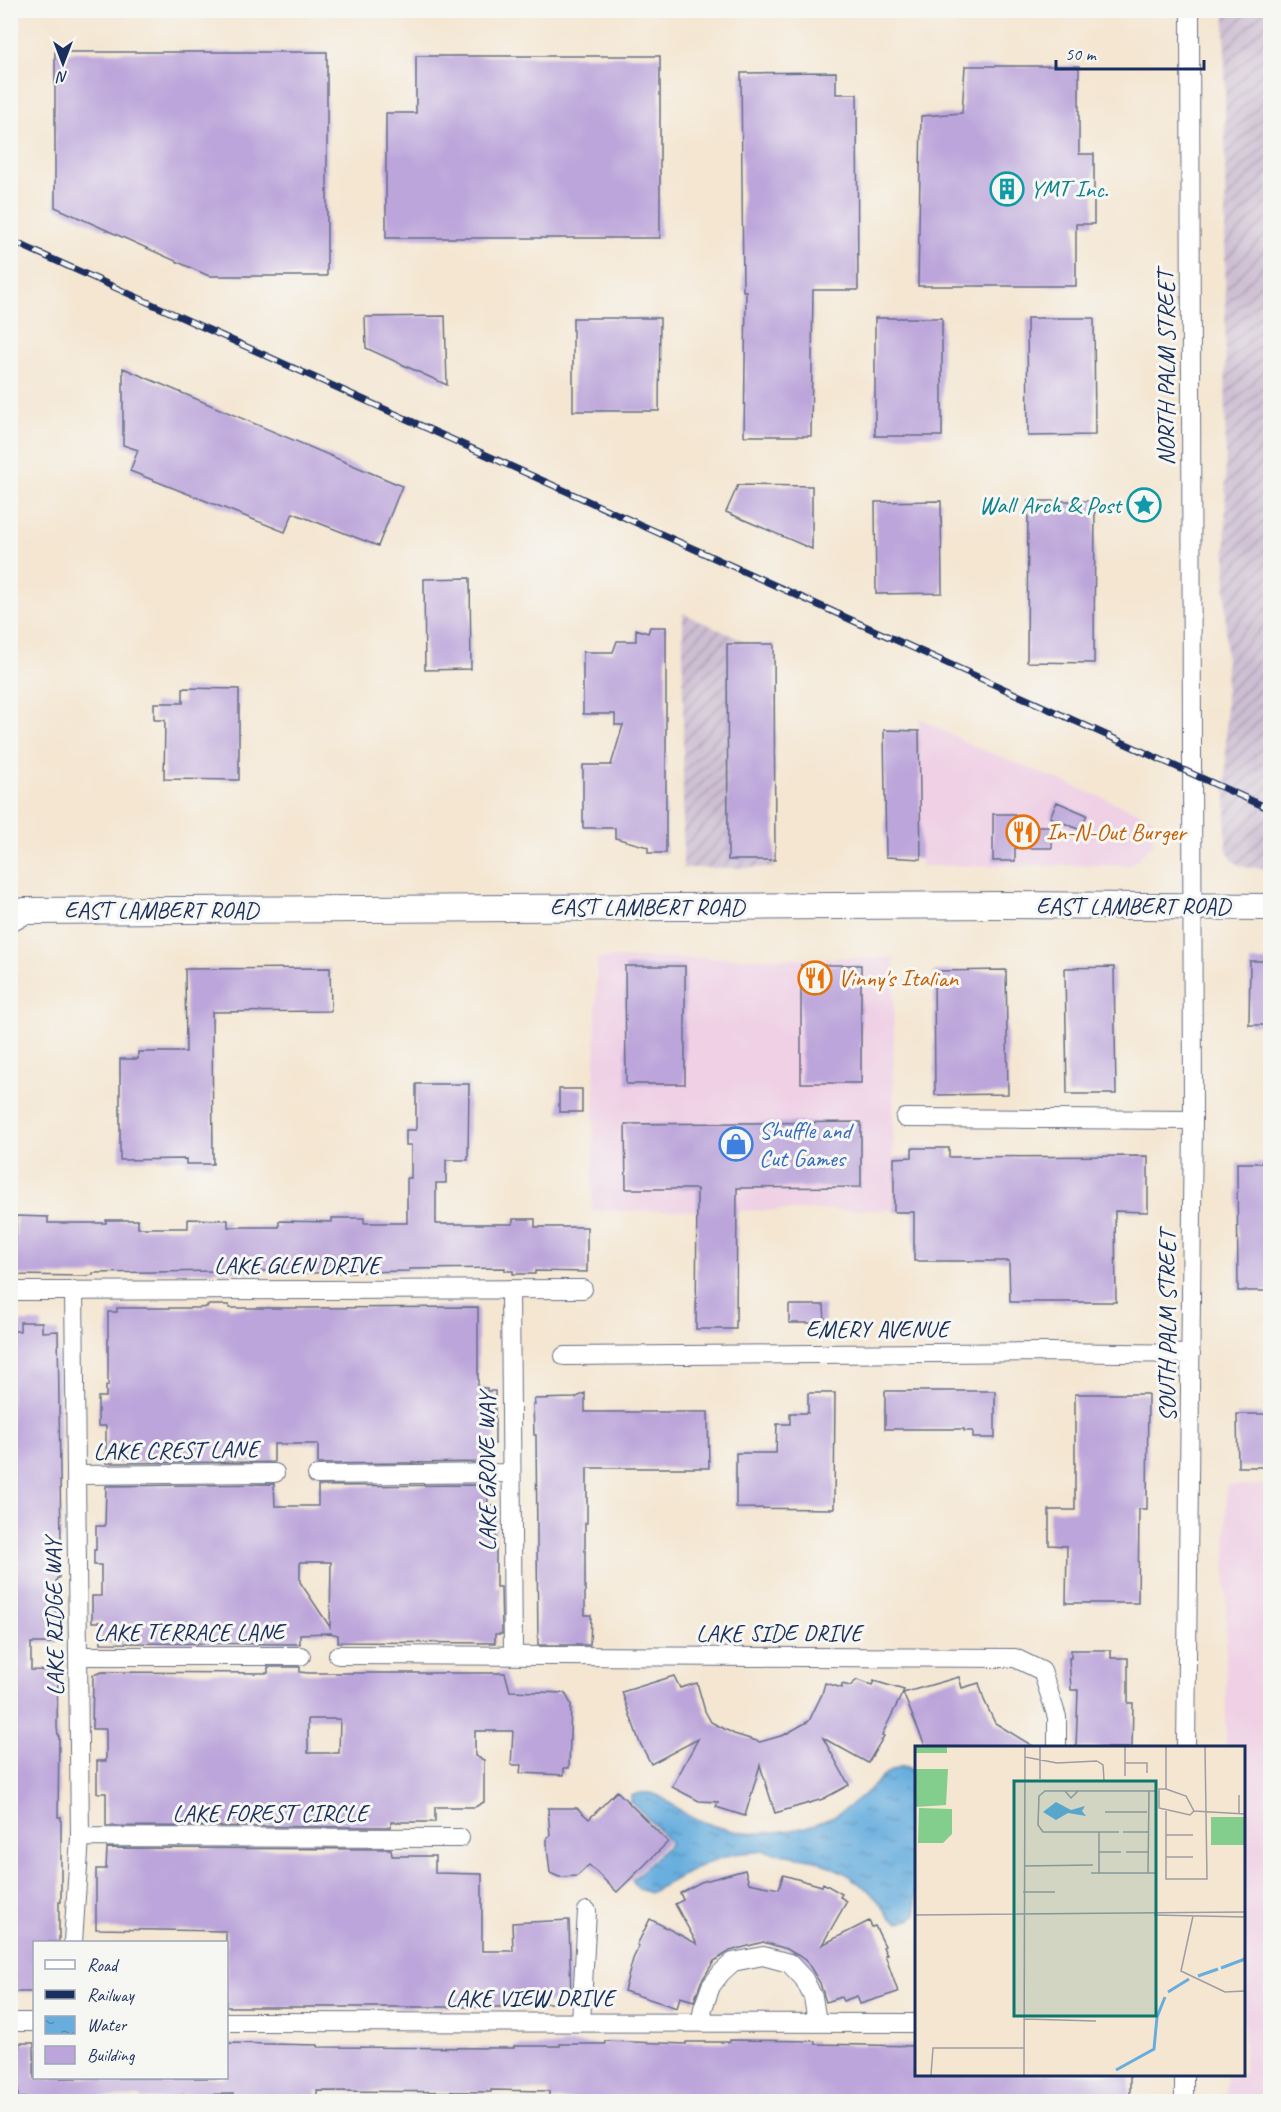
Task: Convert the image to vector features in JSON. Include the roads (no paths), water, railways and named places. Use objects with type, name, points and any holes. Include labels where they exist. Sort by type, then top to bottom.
[{"type":"main road","name":"EAST LAMBERT ROAD","points":[[15,911],[1003,905],[1270,907]]},
{"type":"street","name":"NORTH PALM STREET","points":[[1190,10],[1193,906]]},
{"type":"street","name":"SOUTH PALM STREET","points":[[1186,1746],[1193,906]]},
{"type":"street","points":[[905,1118],[1193,1120]]},
{"type":"street","name":"LAKE GROVE WAY","points":[[510,1289],[513,1656]]},
{"type":"street","name":"LAKE GLEN DRIVE","points":[[10,1291],[583,1289]]},
{"type":"street","name":"LAKE RIDGE WAY","points":[[74,1290],[80,1837],[74,1941]]},
{"type":"street","name":"EMERY AVENUE","points":[[564,1356],[1048,1352],[1191,1354]]},
{"type":"street","name":"LAKE CREST LANE","points":[[77,1475],[275,1473]]},
{"type":"street","points":[[317,1474],[512,1473]]},
{"type":"street","points":[[338,1655],[513,1656]]},
{"type":"street","name":"LAKE TERRACE LANE","points":[[78,1656],[301,1656]]},
{"type":"street","name":"LAKE SIDE DRIVE","points":[[513,1656],[1015,1658],[1042,1671],[1057,1717],[1057,1746]]},
{"type":"street","name":"LAKE FOREST CIRCLE","points":[[80,1837],[460,1838]]},
{"type":"street","points":[[581,2022],[587,1911]]},
{"type":"street","points":[[701,2022],[703,2008],[711,1986],[721,1973],[733,1962],[763,1956],[789,1963],[804,1978],[825,2022]]},
{"type":"street","points":[[10,2022],[33,2022]]},
{"type":"street","name":"LAKE VIEW DRIVE","points":[[228,2022],[915,2023]]},
{"type":"street","points":[[1184,2076],[1184,2102]]},
{"type":"water","points":[[903,1766],[915,1771],[915,1915],[910,1920],[900,1922],[890,1918],[869,1891],[845,1873],[816,1860],[764,1851],[733,1854],[706,1863],[650,1893],[639,1889],[632,1880],[671,1843],[631,1801],[631,1796],[640,1793],[656,1795],[692,1817],[726,1829],[745,1833],[777,1832],[803,1828],[826,1820],[849,1807],[896,1769]]},
{"type":"railway","points":[[10,240],[1270,809]]},
{"type":"place","name":"YMT Inc.","points":[[1007,189]]},
{"type":"place","name":"Wall Arch & Post","points":[[1144,505]]},
{"type":"place","name":"In-N-Out Burger","points":[[1023,832]]},
{"type":"place","name":"Vinny's Italian","points":[[815,978]]},
{"type":"place","name":"Shuffle and Cut Games","points":[[736,1144]]}]
